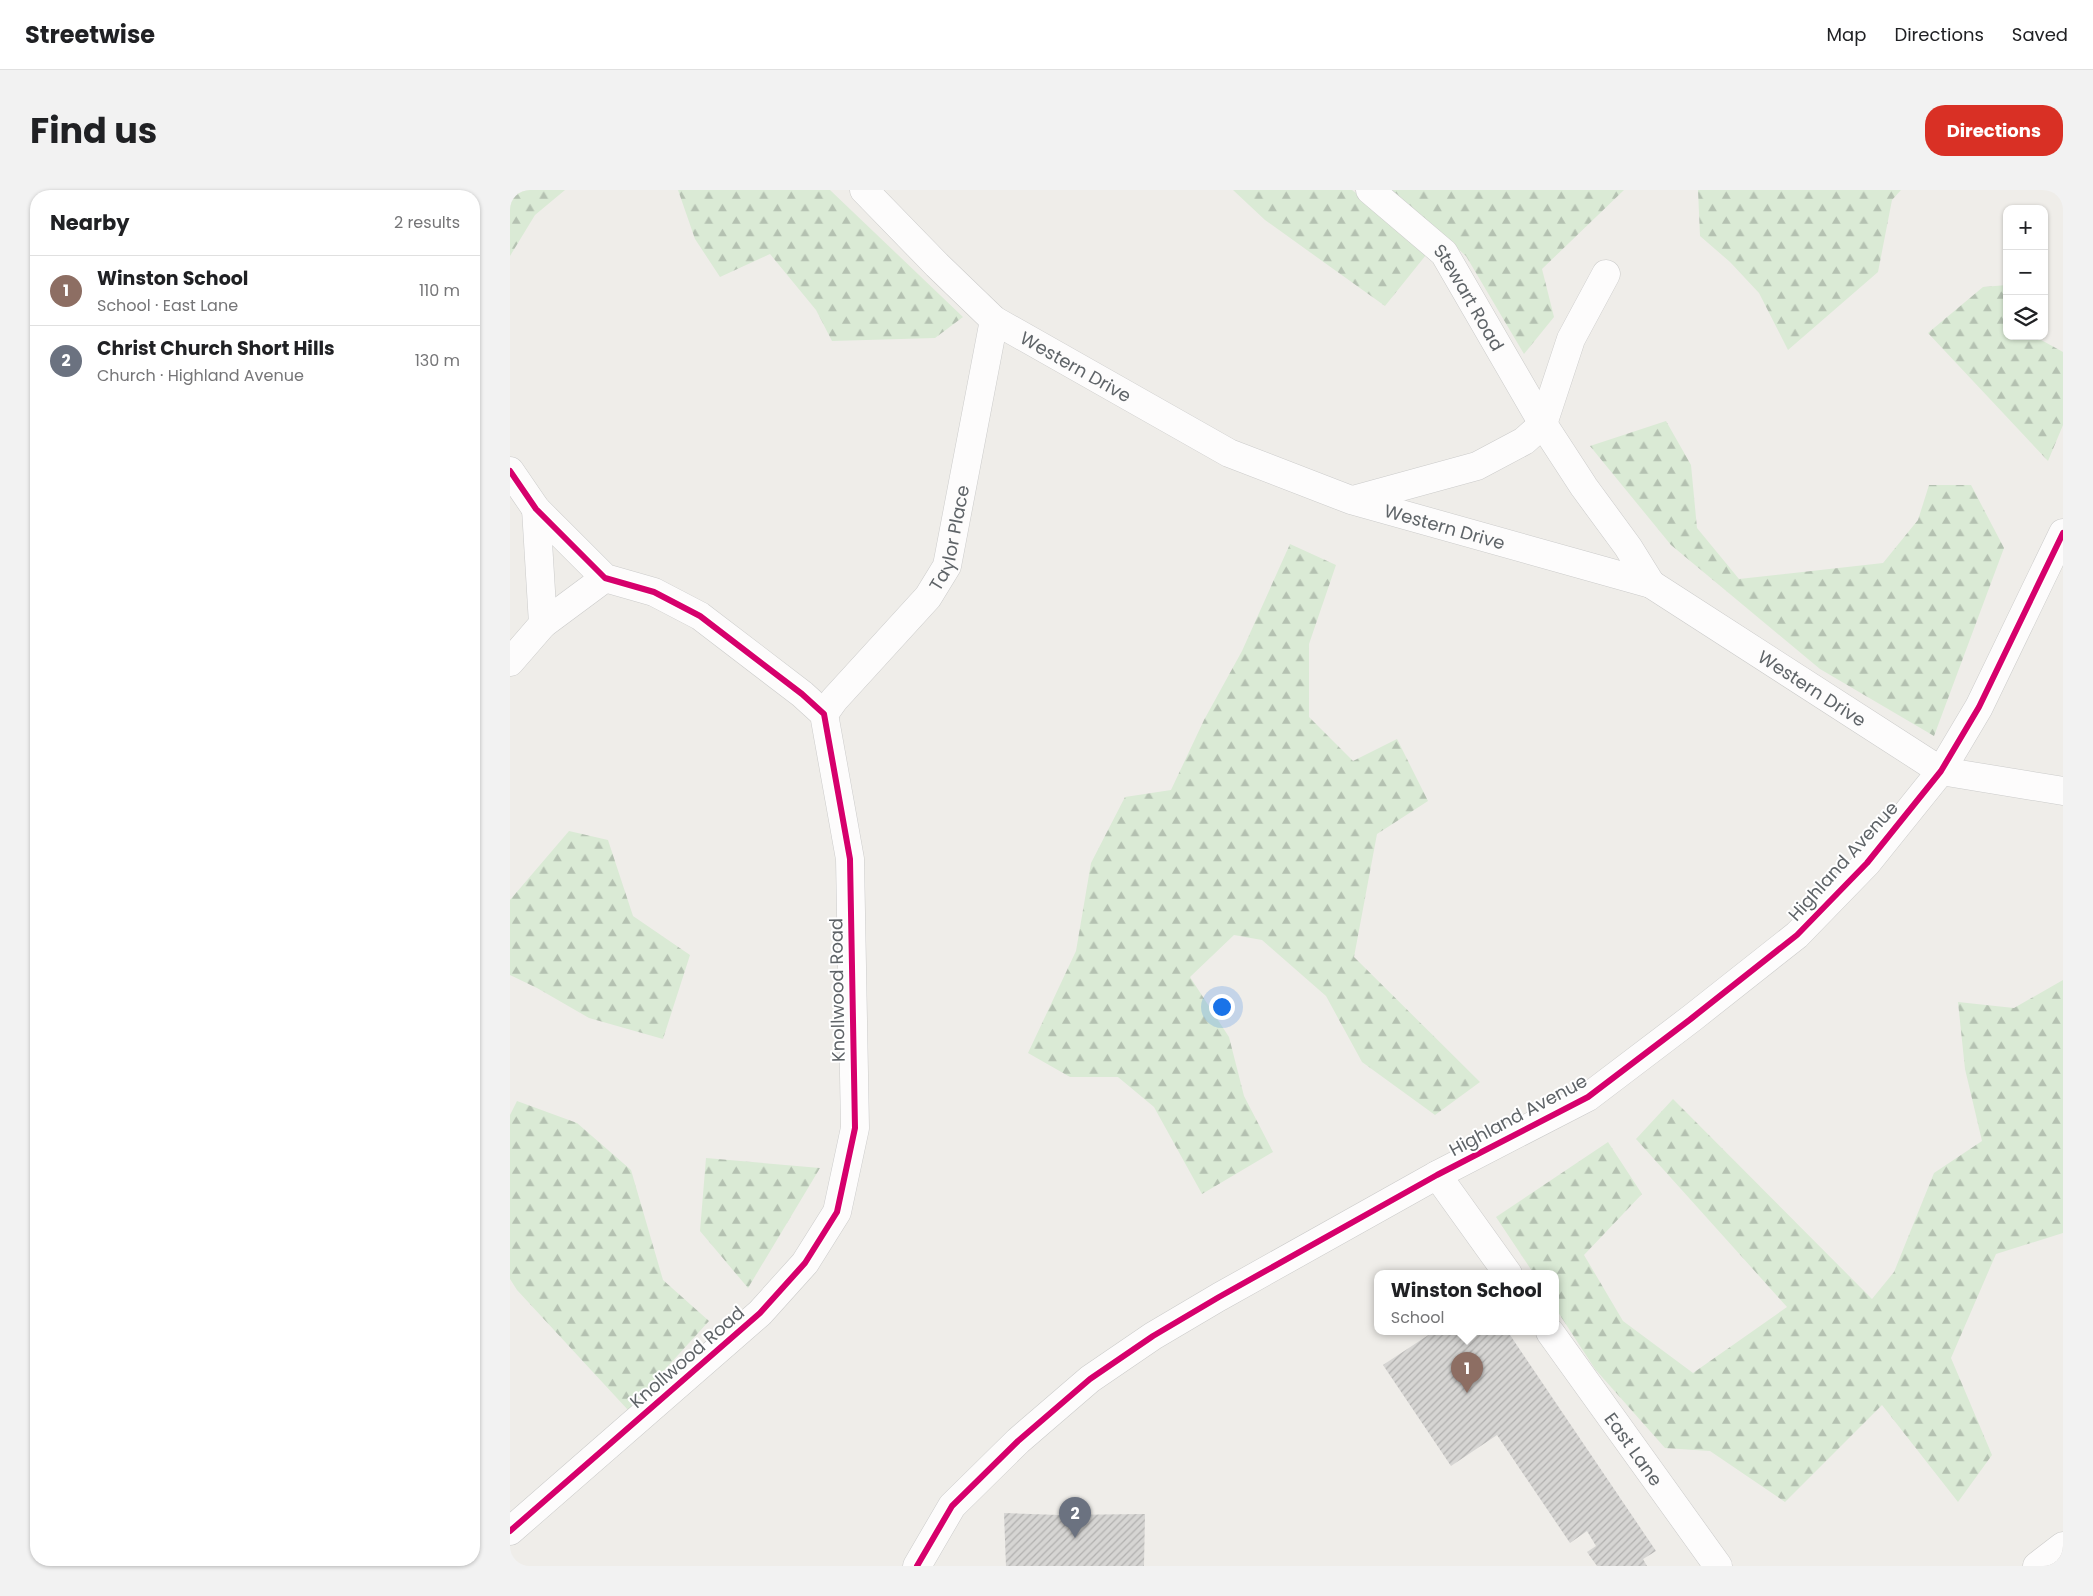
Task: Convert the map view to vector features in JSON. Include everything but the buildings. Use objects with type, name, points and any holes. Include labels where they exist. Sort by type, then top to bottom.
[{"type":"street","name":"Western Drive","points":[[864,190],[994,320],[1229,453],[1351,500],[1651,584],[1941,771],[2063,791]]},
{"type":"street","name":"Stewart Road","points":[[1370,190],[1444,252],[1543,424],[1584,487],[1628,547],[1651,584]]},
{"type":"street","points":[[1351,500],[1477,466],[1524,441],[1543,424],[1571,339],[1606,274]]},
{"type":"street","name":"Taylor Place","points":[[824,714],[834,700],[928,597],[946,566],[994,320]]},
{"type":"street","points":[[510,471],[536,510],[605,578],[654,592],[700,616],[802,694],[824,714]]},
{"type":"street","points":[[536,510],[544,624]]},
{"type":"street","name":"Highland Avenue","points":[[917,1566],[952,1506],[1018,1442],[1090,1379],[1153,1336],[1219,1297],[1437,1175],[1588,1097],[1797,935],[1867,863],[1941,771],[1979,706],[2063,534]]},
{"type":"street","points":[[510,662],[544,624],[605,578]]},
{"type":"street","name":"Knollwood Road","points":[[510,1531],[760,1313],[804,1263],[837,1212],[855,1128],[850,859],[824,714]]},
{"type":"street","points":[[1437,1175],[1505,1270]]},
{"type":"street","name":"East Lane","points":[[1552,1335],[1718,1566]]},
{"type":"street","points":[[2037,1566],[2063,1546]]},
{"type":"green space","points":[[510,190],[565,190],[535,215],[510,256]]},
{"type":"green space","points":[[678,190],[830,190],[963,317],[935,338],[832,341],[816,310],[770,254],[720,277],[695,239]]},
{"type":"green space","points":[[1233,190],[1352,190],[1430,250],[1385,306],[1265,220]]},
{"type":"green space","points":[[1392,190],[1624,190],[1542,269],[1554,317],[1524,354],[1466,256]]},
{"type":"green space","points":[[1698,190],[1901,190],[1892,200],[1878,272],[1788,350],[1759,293],[1730,262],[1700,236]]},
{"type":"green space","points":[[2003,285],[2003,340],[2041,340],[2063,352],[2063,425],[2048,461],[1928,333],[1983,287]]},
{"type":"green space","points":[[1666,421],[1691,465],[1697,528],[1739,579],[1883,563],[1918,520],[1929,485],[1971,485],[2004,548],[1934,736],[1820,669],[1671,545],[1590,446]]},
{"type":"green space","points":[[1290,544],[1336,565],[1309,644],[1309,717],[1353,761],[1397,739],[1428,801],[1377,834],[1354,957],[1480,1082],[1435,1115],[1362,1062],[1326,996],[1262,940],[1234,935],[1190,977],[1229,1037],[1244,1096],[1273,1152],[1202,1194],[1154,1107],[1118,1077],[1070,1077],[1028,1053],[1076,951],[1091,863],[1125,797],[1171,790],[1204,720],[1242,651]]},
{"type":"green space","points":[[569,831],[608,840],[633,916],[690,955],[663,1039],[589,1018],[510,975],[510,900]]},
{"type":"green space","points":[[2063,980],[2063,1233],[1996,1254],[1951,1358],[1992,1455],[1958,1502],[1882,1405],[1785,1502],[1710,1451],[1665,1448],[1595,1369],[1559,1314],[1559,1270],[1531,1270],[1496,1217],[1608,1142],[1642,1194],[1584,1255],[1623,1321],[1693,1373],[1787,1307],[1636,1139],[1673,1099],[1872,1299],[1894,1272],[1934,1173],[1982,1141],[1965,1069],[1958,1002],[2014,1008]]},
{"type":"green space","points":[[517,1101],[577,1123],[631,1170],[663,1280],[709,1321],[628,1410],[517,1290],[510,1279],[510,1115]]},
{"type":"green space","points":[[706,1158],[820,1168],[748,1288],[700,1231]]},
{"type":"cycle path","points":[[510,471],[536,509],[605,578],[654,592],[700,616],[802,694],[824,714],[850,859],[855,1128],[837,1212],[805,1263],[760,1313],[510,1531]]},
{"type":"cycle path","points":[[917,1566],[952,1506],[1018,1441],[1090,1379],[1153,1336],[1219,1297],[1437,1175],[1588,1097],[1797,935],[1867,863],[1941,771],[1979,707],[2063,533]]},
{"type":"place","name":"Winston School","points":[[1467,1393]]},
{"type":"place","name":"Christ Church Short Hills","points":[[1075,1538]]}]
